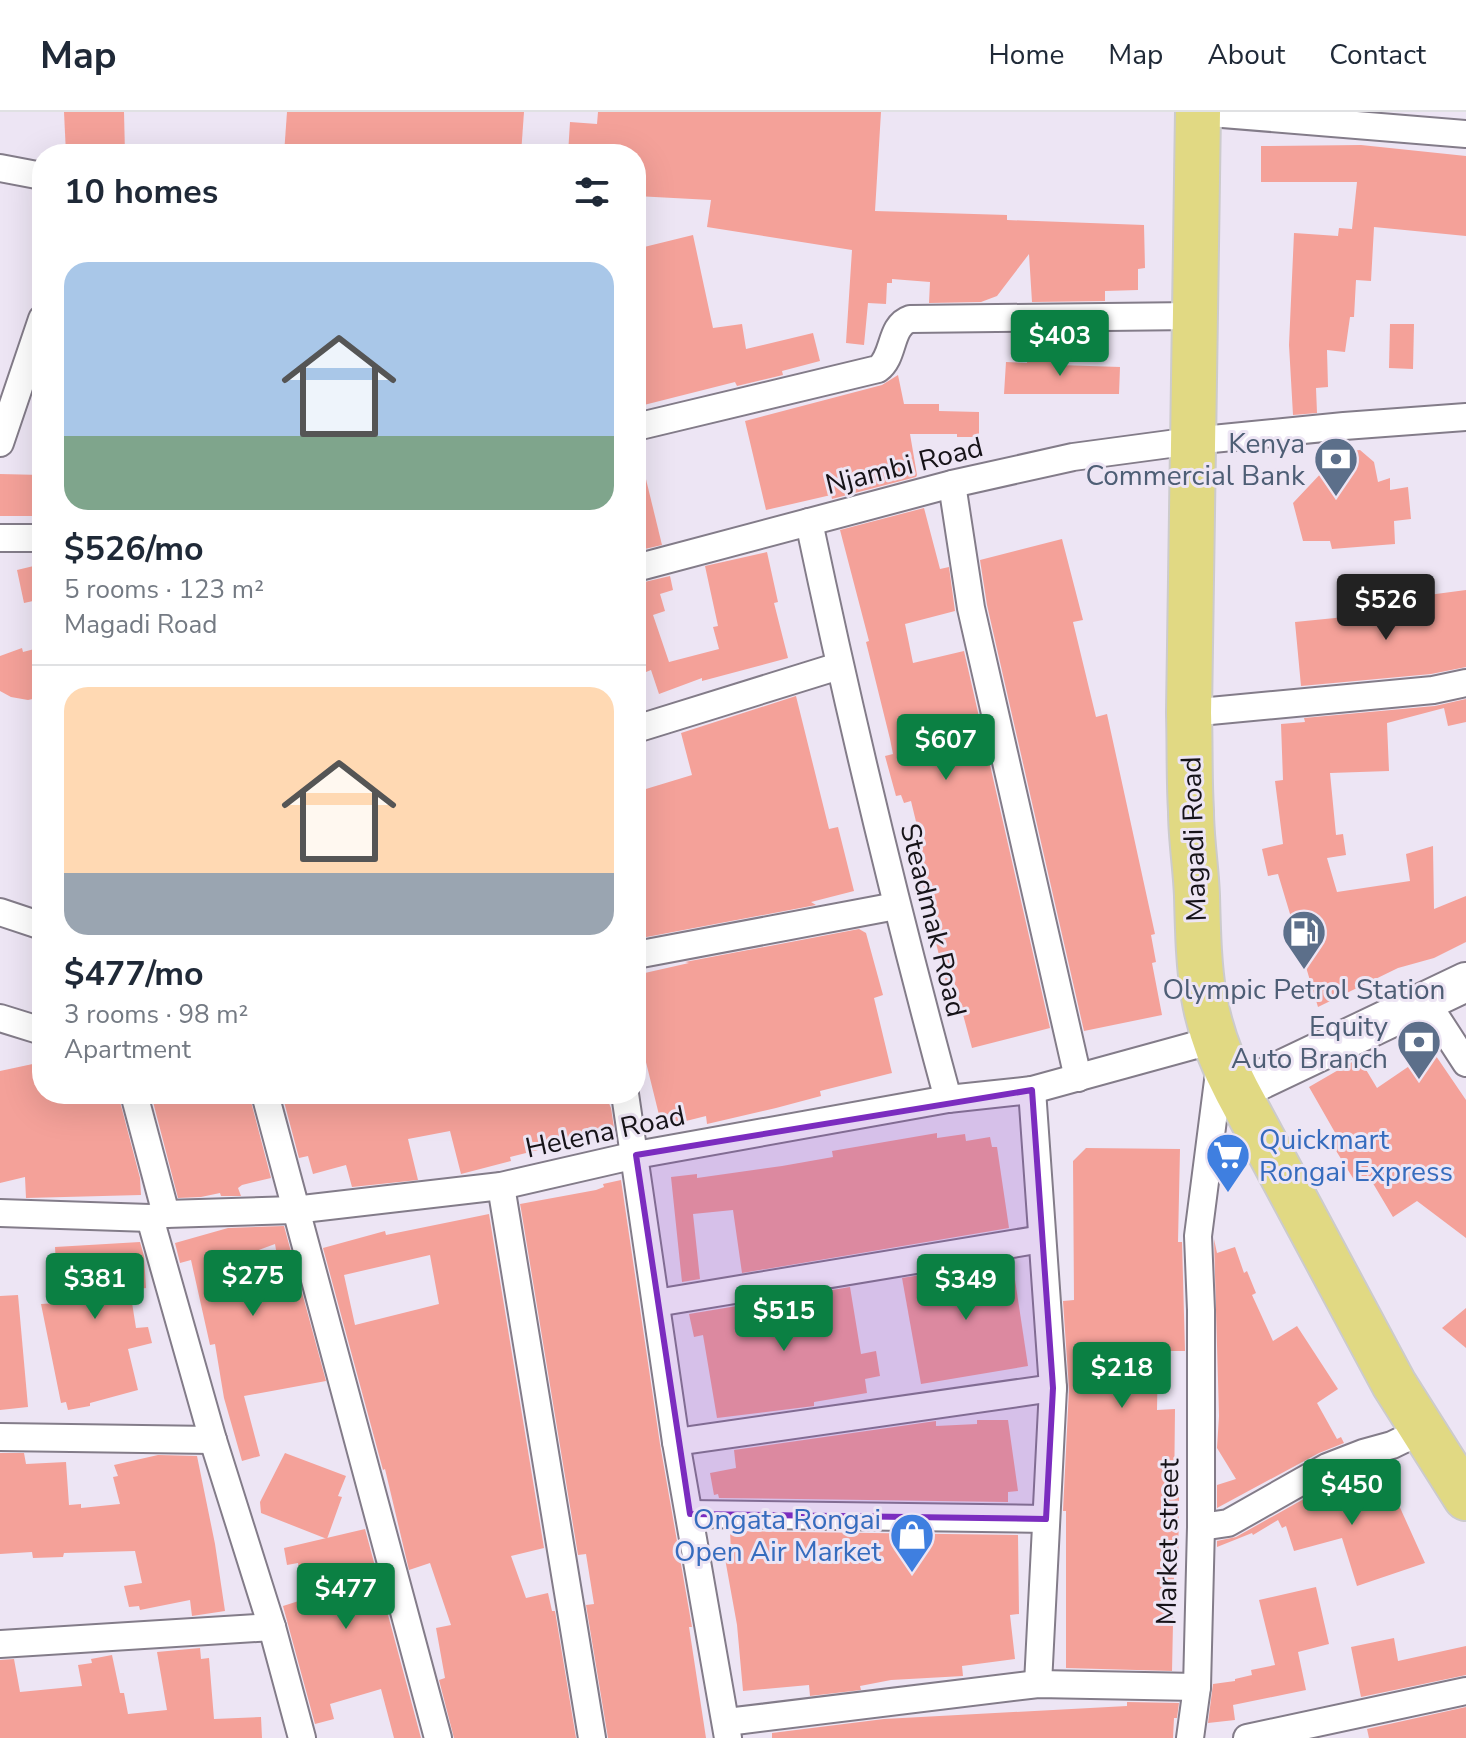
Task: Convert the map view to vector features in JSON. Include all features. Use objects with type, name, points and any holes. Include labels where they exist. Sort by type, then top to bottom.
[{"type":"highway","name":"Magadi Road","points":[[1198,112],[1189,713],[1197,943],[1204,1006],[1224,1064],[1394,1384],[1466,1498]]},
{"type":"street","points":[[1198,112],[1364,118],[1466,134]]},
{"type":"street","points":[[0,168],[32,174]]},
{"type":"street","points":[[646,425],[878,369],[889,356],[898,328],[910,319],[1194,316]]},
{"type":"street","points":[[0,443],[6,410],[32,344]]},
{"type":"street","name":"Njambi Road","points":[[646,565],[952,484],[1073,457],[1192,441],[1466,417]]},
{"type":"street","points":[[952,484],[971,608],[1078,1078]]},
{"type":"street","name":"Steadmak Road","points":[[809,522],[839,666],[896,906],[948,1099]]},
{"type":"street","points":[[0,538],[32,538]]},
{"type":"street","points":[[646,726],[839,666]]},
{"type":"street","points":[[1189,713],[1433,690],[1466,683]]},
{"type":"street","points":[[646,953],[896,906]]},
{"type":"street","points":[[0,912],[32,923]]},
{"type":"street","points":[[1224,1064],[1427,1003],[1466,982]]},
{"type":"street","points":[[1427,1003],[1466,1063]]},
{"type":"street","points":[[0,1018],[32,1028]]},
{"type":"street","name":"Helena Road","points":[[0,1213],[158,1216],[294,1210],[501,1186],[636,1155],[948,1099],[1032,1090],[1078,1078],[1224,1064]]},
{"type":"street","name":"Market street","points":[[1190,1738],[1197,1687],[1201,1527],[1198,1236],[1224,1064]]},
{"type":"street","points":[[1032,1090],[1053,1388],[1038,1684]]},
{"type":"street","points":[[136,1104],[158,1216],[213,1440],[272,1627],[302,1738]]},
{"type":"street","points":[[268,1104],[438,1738]]},
{"type":"street","points":[[627,1104],[676,1442],[728,1730],[1038,1684],[1197,1687]]},
{"type":"street","points":[[501,1186],[592,1738]]},
{"type":"street","points":[[656,1303],[1042,1239]]},
{"type":"street","points":[[676,1442],[1053,1388]]},
{"type":"street","points":[[1201,1527],[1228,1523],[1327,1467],[1392,1445],[1423,1430]]},
{"type":"street","points":[[0,1437],[213,1440]]},
{"type":"street","points":[[690,1514],[1046,1519]]},
{"type":"street","points":[[0,1644],[272,1627]]},
{"type":"street","points":[[1247,1738],[1466,1691]]},
{"type":"highlighted area","points":[[1032,1090],[1053,1388],[1046,1519],[690,1514],[636,1155]]},
{"type":"building","points":[[64,112],[124,112],[125,144],[66,144]]},
{"type":"building","points":[[287,112],[524,112],[522,144],[285,144]]},
{"type":"building","points":[[598,112],[881,112],[875,211],[1007,215],[1007,220],[1144,225],[1145,268],[1138,269],[1138,290],[1105,291],[1105,301],[1032,302],[1029,254],[997,296],[981,302],[929,303],[930,282],[892,279],[892,283],[887,283],[886,304],[868,303],[864,345],[846,343],[852,250],[707,227],[711,200],[646,197],[646,144],[569,144],[570,122],[597,124]]},
{"type":"building","points":[[1361,145],[1466,156],[1466,236],[1374,227],[1371,281],[1356,280],[1354,317],[1350,317],[1345,352],[1327,350],[1328,387],[1316,388],[1317,413],[1293,415],[1289,345],[1294,233],[1338,236],[1339,228],[1352,229],[1357,182],[1261,182],[1261,146]]},
{"type":"building","points":[[693,235],[713,328],[742,324],[746,349],[813,333],[820,361],[782,371],[783,375],[737,386],[735,382],[646,404],[646,247]]},
{"type":"building","points":[[1390,324],[1414,324],[1413,369],[1389,368]]},
{"type":"building","points":[[1027,357],[1059,357],[1059,365],[1120,367],[1119,394],[1004,394],[1006,362],[1027,363]]},
{"type":"building","points":[[898,375],[904,404],[939,404],[939,411],[979,412],[979,437],[910,434],[916,477],[832,499],[831,495],[766,510],[745,421],[882,385]]},
{"type":"building","points":[[1360,450],[1374,462],[1378,482],[1390,478],[1390,490],[1408,487],[1411,519],[1394,521],[1395,544],[1332,549],[1330,541],[1303,541],[1293,503],[1341,452]]},
{"type":"building","points":[[0,474],[32,475],[32,516],[0,516]]},
{"type":"building","points":[[646,479],[662,545],[646,549]]},
{"type":"building","points":[[924,508],[940,569],[949,567],[955,611],[905,624],[913,663],[964,651],[1050,1028],[972,1048],[954,981],[946,983],[930,919],[911,840],[920,838],[911,801],[904,803],[901,795],[896,796],[885,756],[893,754],[866,642],[869,641],[840,530]]},
{"type":"building","points":[[1062,539],[1083,620],[1073,622],[1096,717],[1107,714],[1155,934],[1151,935],[1156,962],[1152,963],[1162,1015],[1084,1031],[987,605],[980,560]]},
{"type":"building","points":[[767,552],[778,602],[774,603],[788,658],[702,681],[702,678],[659,694],[651,670],[646,672],[646,582],[670,576],[673,590],[660,594],[665,611],[653,615],[669,662],[719,649],[713,627],[718,626],[705,566]]},
{"type":"building","points":[[32,566],[32,601],[24,603],[17,570]]},
{"type":"building","points":[[1466,590],[1466,667],[1431,674],[1301,686],[1295,622],[1385,613],[1383,601]]},
{"type":"building","points":[[22,648],[23,652],[32,650],[32,699],[28,700],[0,691],[0,656]]},
{"type":"building","points":[[796,696],[829,829],[838,827],[854,891],[811,902],[816,905],[646,937],[646,789],[692,775],[681,733]]},
{"type":"building","points":[[1466,699],[1466,722],[1448,726],[1444,708],[1387,723],[1389,771],[1330,773],[1336,835],[1343,834],[1346,855],[1327,858],[1337,892],[1410,881],[1406,854],[1433,846],[1434,909],[1466,896],[1466,942],[1434,958],[1398,968],[1318,1007],[1278,874],[1268,876],[1262,849],[1283,844],[1275,781],[1283,780],[1281,724],[1305,722],[1304,718],[1435,706]]},
{"type":"building","points":[[859,929],[866,933],[883,995],[874,998],[892,1073],[820,1091],[821,1096],[776,1108],[707,1124],[706,1116],[662,1127],[646,1062],[646,973],[689,963],[685,962]]},
{"type":"building","points":[[1424,1056],[1428,1062],[1436,1056],[1466,1100],[1466,1238],[1417,1201],[1393,1217],[1368,1175],[1356,1183],[1330,1141],[1337,1136],[1309,1087],[1359,1058],[1377,1088]]},
{"type":"building","points":[[32,1064],[32,1104],[121,1104],[140,1178],[141,1195],[26,1198],[25,1177],[0,1183],[0,1071]]},
{"type":"building","points":[[154,1104],[252,1104],[271,1178],[242,1185],[238,1188],[241,1196],[221,1196],[220,1193],[178,1198]]},
{"type":"building","points":[[285,1104],[609,1104],[614,1128],[558,1142],[558,1145],[510,1157],[511,1161],[461,1174],[450,1131],[408,1139],[418,1180],[352,1187],[346,1165],[313,1174],[308,1156],[299,1158]]},
{"type":"building","points":[[937,1133],[937,1138],[965,1134],[966,1141],[990,1137],[992,1147],[997,1147],[1009,1228],[742,1273],[733,1210],[693,1214],[700,1279],[682,1282],[671,1177],[697,1174],[697,1178],[782,1166],[833,1157],[832,1151]]},
{"type":"building","points":[[1086,1148],[1180,1149],[1178,1242],[1182,1242],[1185,1351],[1158,1351],[1157,1410],[1175,1409],[1174,1499],[1179,1497],[1172,1671],[1066,1668],[1066,1511],[1063,1511],[1069,1389],[1063,1301],[1074,1300],[1073,1161]]},
{"type":"building","points":[[621,1180],[660,1444],[692,1627],[689,1627],[706,1738],[608,1738],[586,1605],[594,1604],[586,1554],[578,1555],[520,1204],[596,1190],[604,1187],[603,1184]]},
{"type":"building","points":[[489,1214],[544,1548],[511,1556],[526,1598],[548,1593],[552,1611],[555,1611],[576,1738],[454,1738],[439,1680],[445,1678],[436,1628],[451,1625],[430,1563],[409,1570],[385,1469],[323,1248],[385,1231],[386,1235]],"holes":[[[430,1255],[439,1304],[355,1325],[344,1275]]]},
{"type":"building","points":[[284,1226],[326,1381],[244,1396],[260,1456],[242,1461],[224,1398],[215,1344],[210,1345],[191,1260],[180,1263],[175,1243],[228,1228]],"holes":[[[275,1244],[283,1290],[234,1298],[223,1263]]]},
{"type":"building","points":[[1214,1239],[1217,1253],[1235,1247],[1273,1341],[1297,1326],[1338,1389],[1317,1403],[1337,1439],[1341,1437],[1344,1443],[1319,1453],[1217,1508],[1217,1485],[1236,1479],[1217,1448],[1219,1416]]},
{"type":"building","points":[[140,1242],[146,1288],[130,1290],[136,1328],[148,1327],[152,1343],[128,1349],[138,1390],[68,1410],[66,1402],[61,1403],[41,1304],[58,1303],[55,1247]]},
{"type":"building","points":[[1012,1260],[1028,1366],[921,1384],[902,1278]]},
{"type":"building","points":[[850,1287],[861,1354],[876,1351],[880,1376],[865,1379],[867,1393],[814,1402],[814,1406],[717,1418],[703,1335],[694,1337],[689,1314]]},
{"type":"building","points":[[18,1295],[28,1407],[0,1410],[0,1296]]},
{"type":"building","points":[[1466,1308],[1466,1348],[1442,1328]]},
{"type":"building","points":[[977,1420],[1008,1420],[1018,1491],[1008,1492],[1008,1502],[719,1498],[718,1494],[714,1495],[710,1473],[736,1468],[734,1450],[936,1421],[936,1426],[977,1424]]},
{"type":"building","points":[[0,1453],[24,1453],[26,1464],[66,1462],[69,1505],[81,1504],[81,1508],[120,1504],[113,1477],[118,1476],[114,1465],[158,1455],[197,1456],[225,1611],[192,1616],[190,1600],[140,1610],[139,1606],[129,1607],[124,1586],[142,1583],[135,1551],[64,1553],[63,1557],[33,1558],[32,1552],[0,1554]]},
{"type":"building","points":[[285,1453],[346,1476],[327,1539],[261,1513],[260,1502]]},
{"type":"building","points":[[1360,1471],[1370,1489],[1388,1481],[1425,1563],[1357,1586],[1342,1538],[1294,1551],[1286,1526],[1282,1528],[1278,1520],[1253,1535],[1217,1547],[1217,1541],[1236,1537],[1334,1482]]},
{"type":"building","points":[[365,1529],[421,1738],[394,1738],[381,1689],[330,1704],[334,1719],[315,1724],[283,1606],[305,1599],[298,1563],[287,1565],[284,1548]]},
{"type":"building","points":[[730,1531],[1018,1535],[1019,1614],[1010,1615],[1015,1659],[962,1666],[963,1676],[891,1680],[860,1686],[861,1690],[810,1696],[809,1685],[743,1691],[737,1625],[724,1553],[731,1552]]},
{"type":"building","points":[[1316,1587],[1329,1644],[1298,1652],[1306,1690],[1233,1705],[1235,1720],[1208,1723],[1213,1684],[1235,1681],[1252,1675],[1251,1670],[1275,1665],[1259,1600]]},
{"type":"building","points":[[1394,1638],[1398,1661],[1466,1646],[1466,1675],[1361,1697],[1351,1647]]},
{"type":"building","points":[[200,1648],[201,1659],[209,1658],[214,1719],[261,1717],[262,1738],[0,1738],[0,1660],[14,1659],[20,1692],[82,1686],[78,1665],[112,1655],[128,1714],[167,1710],[157,1652]]},
{"type":"building","points":[[1127,1702],[1179,1703],[1173,1738],[772,1738],[772,1733],[884,1719],[1127,1706]]},
{"type":"building","points":[[1466,1707],[1466,1738],[1369,1738],[1367,1729]]},
{"type":"place","name":"Kenya Commercial Bank","points":[[1336,498]]},
{"type":"place","name":"Olympic Petrol Station","points":[[1304,971]]},
{"type":"place","name":"Equity Auto Branch","points":[[1419,1081]]},
{"type":"place","name":"Quickmart Rongai Express","points":[[1228,1194]]},
{"type":"place","name":"Ongata Rongai Open Air Market","points":[[912,1574]]}]
